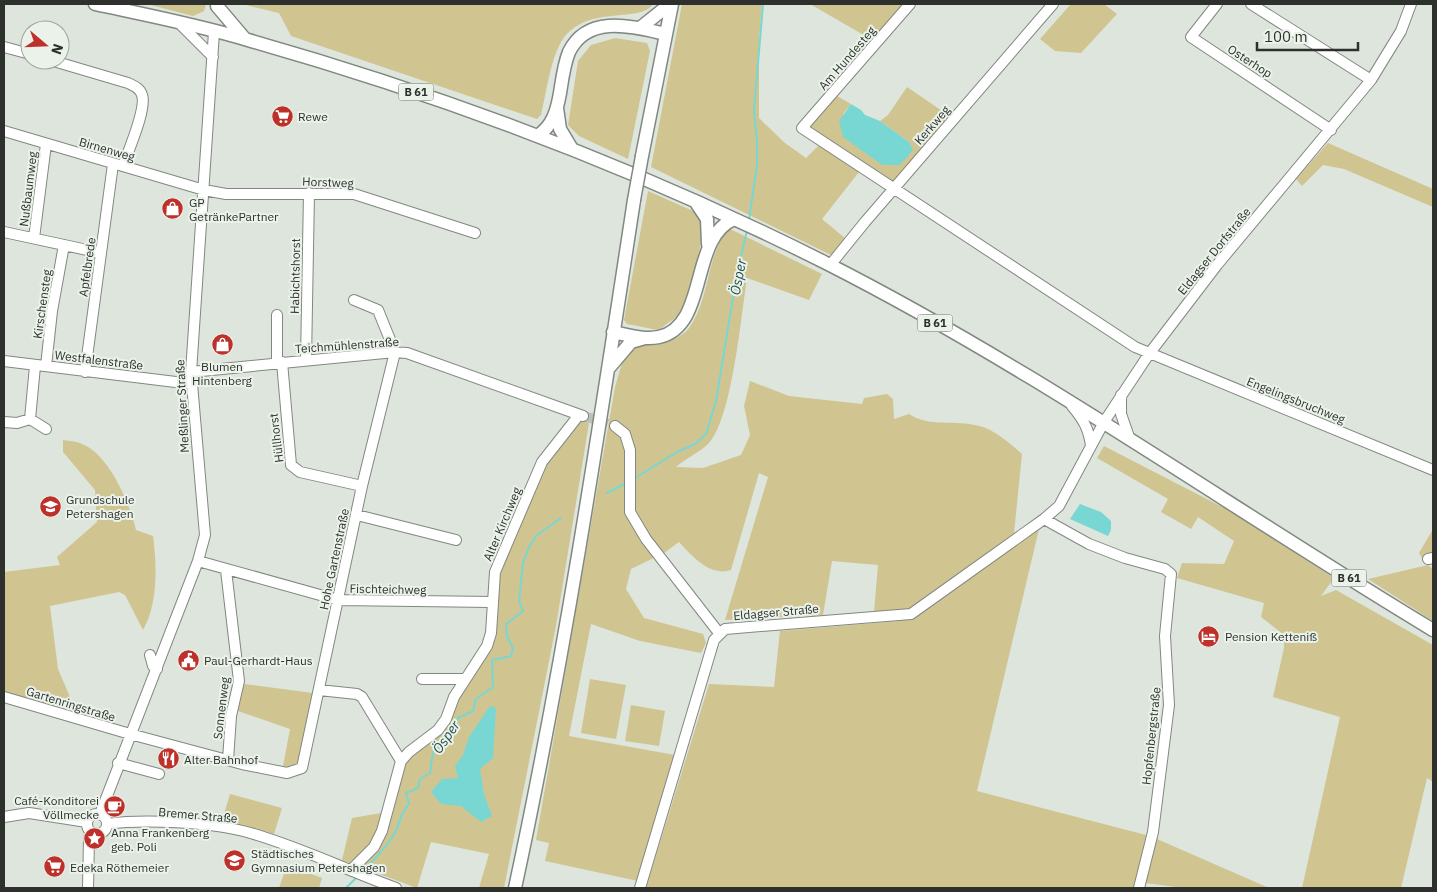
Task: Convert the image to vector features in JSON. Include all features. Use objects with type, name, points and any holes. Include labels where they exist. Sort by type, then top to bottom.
[{"type":"main road","name":"B 61","points":[[95,4],[245,39],[409,90],[572,149],[736,220],[831,265],[1068,400],[1433,630]]},
{"type":"main road","points":[[640,28],[671,4]]},
{"type":"main road","points":[[515,888],[543,753],[567,617],[634,200],[671,4]]},
{"type":"main road","points":[[214,32],[217,5]]},
{"type":"main road","points":[[217,5],[245,39]]},
{"type":"main road","points":[[537,136],[550,124],[557,108],[570,52],[579,39],[592,30],[607,25],[640,28],[666,34]]},
{"type":"main road","points":[[557,108],[560,129],[572,149]]},
{"type":"main road","points":[[606,371],[631,342],[664,335],[674,330],[684,320],[706,254],[709,232],[708,220],[695,201]]},
{"type":"main road","points":[[706,254],[721,228],[736,220]]},
{"type":"main road","points":[[613,332],[646,338]]},
{"type":"street","name":"Am Hundesteg","points":[[802,128],[910,4]]},
{"type":"street","name":"Kerkweg","points":[[831,265],[1054,4]]},
{"type":"street","name":"Osterhop","points":[[1217,4],[1190,37],[1331,130]]},
{"type":"street","points":[[1251,4],[1372,80]]},
{"type":"street","name":"Eldagser Dorfstraße","points":[[1044,519],[1058,506],[1104,422],[1149,354],[1217,265],[1372,80],[1401,31],[1411,4]]},
{"type":"street","points":[[180,24],[213,57]]},
{"type":"street","name":"Meßlinger Straße","points":[[100,814],[118,763],[157,669],[198,561],[205,535],[192,372],[214,32]]},
{"type":"street","points":[[4,47],[20,51]]},
{"type":"street","name":"Apfelbrede","points":[[70,66],[128,83],[139,89],[143,97],[141,110],[118,165],[101,253],[85,372]]},
{"type":"street","name":"Engelingsbruchweg","points":[[802,128],[1127,342],[1149,354],[1433,470]]},
{"type":"street","name":"Birnenweg","points":[[4,131],[204,190]]},
{"type":"street","name":"Nußbaumweg","points":[[34,238],[46,144]]},
{"type":"street","name":"Horstweg","points":[[204,190],[226,194],[309,193],[363,196],[476,232]]},
{"type":"street","name":"Habichtshorst","points":[[306,360],[309,193]]},
{"type":"street","points":[[4,232],[101,253]]},
{"type":"street","name":"Kirschensteg","points":[[46,366],[64,244]]},
{"type":"street","points":[[354,300],[378,310],[395,352]]},
{"type":"street","points":[[277,315],[280,362]]},
{"type":"street","name":"Teichmühlenstraße","points":[[192,372],[280,362],[395,352],[407,353],[581,415]]},
{"type":"street","name":"Hohe Gartenstraße","points":[[299,771],[302,768],[362,486],[395,352]]},
{"type":"street","name":"Westfalenstraße","points":[[4,361],[192,384]]},
{"type":"street","name":"Hüllhorst","points":[[280,362],[288,457],[293,468],[300,472],[362,486]]},
{"type":"street","points":[[30,419],[35,366]]},
{"type":"street","points":[[1121,395],[1121,414],[1129,437]]},
{"type":"street","points":[[1068,400],[1084,421],[1090,433],[1091,447]]},
{"type":"street","name":"Alter Kirchweg","points":[[401,761],[409,752],[438,730],[464,679],[480,660],[491,633],[495,572],[542,462],[581,415]]},
{"type":"street","points":[[4,422],[17,423],[30,419],[46,429]]},
{"type":"street","points":[[615,426],[625,434],[630,450],[630,512],[646,539],[720,633]]},
{"type":"street","points":[[356,515],[456,540]]},
{"type":"street","name":"Eldagser Straße","points":[[640,888],[714,640],[720,633],[725,629],[757,625],[910,614],[1044,519]]},
{"type":"street","name":"Hopfenbergstraße","points":[[1044,519],[1089,544],[1125,558],[1165,569],[1171,574],[1165,636],[1169,705],[1153,832],[1140,888]]},
{"type":"street","name":"Fischteichweg","points":[[198,561],[338,600],[492,602]]},
{"type":"street","name":"Sonnenweg","points":[[226,570],[239,681],[231,716],[228,760]]},
{"type":"street","points":[[150,655],[153,666],[157,669]]},
{"type":"street","points":[[422,679],[464,679]]},
{"type":"street","points":[[319,690],[357,694],[362,697],[401,761],[382,831],[374,846],[353,871]]},
{"type":"street","name":"Gartenringstraße","points":[[4,697],[130,734],[228,760],[287,773],[299,771]]},
{"type":"street","points":[[118,763],[159,774]]},
{"type":"street","points":[[4,816],[39,814],[89,827],[103,831],[107,824],[100,814],[93,815],[89,827],[88,888]]},
{"type":"street","name":"Bremer Straße","points":[[107,824],[164,823],[229,828],[289,845],[392,888]]},
{"type":"shaded area","points":[[147,4],[206,4],[204,11],[193,16]]},
{"type":"shaded area","points":[[242,4],[653,4],[646,10],[636,13],[596,18],[582,23],[570,31],[560,44],[557,52],[551,69],[541,115],[537,119],[291,36],[279,13]]},
{"type":"shaded area","points":[[682,4],[762,4],[759,40],[759,118],[785,143],[806,158],[819,145],[859,172],[822,219],[846,239],[833,256],[651,167]]},
{"type":"shaded area","points":[[810,4],[906,4],[874,41]]},
{"type":"shaded area","points":[[1071,4],[1104,4],[1117,14],[1081,53],[1055,51],[1040,39]]},
{"type":"shaded area","points":[[615,38],[647,43],[650,51],[628,159],[579,136],[568,125],[578,61],[591,45]]},
{"type":"shaded area","points":[[907,87],[951,117],[896,182],[887,182],[807,127],[835,95],[851,104],[843,114],[909,142],[880,121],[888,115]]},
{"type":"shaded area","points":[[1328,143],[1433,189],[1433,207],[1344,169],[1323,165],[1302,186],[1296,179]]},
{"type":"shaded area","points":[[648,191],[693,211],[701,219],[704,229],[692,282],[681,314],[658,330],[627,324],[624,320]]},
{"type":"shaded area","points":[[728,228],[822,274],[809,300],[747,278],[734,367],[723,415],[716,433],[707,445],[676,467],[703,468],[741,455],[750,435],[744,406],[750,381],[789,396],[862,404],[864,398],[887,394],[893,399],[894,419],[909,414],[930,422],[977,425],[998,434],[1022,454],[1014,533],[919,603],[908,609],[874,612],[878,565],[832,561],[823,615],[725,620],[768,477],[759,473],[731,570],[716,571],[709,568],[696,559],[679,542],[664,553],[631,569],[626,589],[644,618],[703,634],[706,643],[701,653],[640,641],[591,624],[569,736],[675,755],[638,881],[545,861],[549,843],[536,840],[615,387],[620,368],[629,351],[643,344],[676,338],[689,328],[701,304],[721,239]]},
{"type":"shaded area","points":[[581,420],[589,423],[556,626],[504,888],[479,888],[489,854],[431,842],[417,888],[342,860],[352,818],[381,813],[393,798],[405,765],[413,753],[424,747],[444,730],[457,702],[484,658],[499,576],[545,462]]},
{"type":"shaded area","points":[[63,440],[80,443],[101,458],[117,481],[129,507],[136,530],[153,536],[155,559],[154,596],[148,620],[143,630],[125,595],[119,592],[50,606],[58,669],[73,704],[70,712],[4,692],[4,572],[60,565],[57,557],[97,522],[95,490],[63,452]]},
{"type":"shaded area","points":[[1104,446],[1230,511],[1334,578],[1321,596],[1336,590],[1433,645],[1433,782],[1427,778],[1401,888],[1302,888],[1340,717],[1273,697],[1284,648],[1284,635],[1261,617],[1264,603],[1177,578],[1182,563],[1224,564],[1234,541],[1198,517],[1191,529],[1161,512],[1168,499],[1097,458]]},
{"type":"shaded area","points":[[1039,529],[977,791],[1146,835],[1134,888],[646,888],[709,684],[774,687],[780,631],[899,621],[922,613]]},
{"type":"shaded area","points":[[1433,529],[1433,556],[1423,560],[1419,553]]},
{"type":"shaded area","points":[[1428,565],[1433,569],[1433,621],[1368,579]]},
{"type":"shaded area","points":[[590,679],[626,685],[616,739],[581,733]]},
{"type":"shaded area","points":[[244,684],[313,693],[300,766],[294,769],[283,766],[290,729],[235,710],[240,687]]},
{"type":"shaded area","points":[[631,705],[665,711],[659,746],[625,741]]},
{"type":"shaded area","points":[[230,794],[282,808],[274,834],[245,825],[222,821]]},
{"type":"shaded area","points":[[1157,839],[1269,888],[1184,888],[1145,883]]},
{"type":"shaded area","points":[[287,865],[322,878],[319,888],[279,888]]},
{"type":"water","points":[[851,104],[865,115],[880,121],[909,142],[913,150],[900,165],[882,165],[843,137],[839,121]]},
{"type":"water","points":[[1080,504],[1101,512],[1111,521],[1111,530],[1108,536],[1070,519]]},
{"type":"water","points":[[490,706],[496,708],[493,758],[480,769],[484,794],[492,816],[481,822],[461,806],[441,804],[431,792],[442,779],[458,778],[455,766],[463,755],[469,737]]},
{"type":"waterway","name":"Ösper","points":[[749,220],[757,165],[754,111],[763,4]]},
{"type":"waterway","name":"Ösper","points":[[635,478],[677,452],[695,444],[706,434],[716,401],[736,279],[747,230]]},
{"type":"waterway","name":"Ösper","points":[[607,493],[626,483]]},
{"type":"waterway","name":"Ösper","points":[[362,872],[383,850],[393,836],[409,804],[406,793],[418,788],[420,779],[430,773],[433,752],[448,737],[458,718],[473,711],[476,699],[493,687],[492,660],[511,656],[513,648],[507,636],[506,624],[523,611],[519,601],[523,563],[529,547],[536,536],[561,518]]},
{"type":"waterway","name":"Ösper","points":[[346,888],[357,877]]},
{"type":"tunnel","points":[[584,416],[615,426]]},
{"type":"place","name":"Rewe","points":[[282,116]]},
{"type":"place","name":"GP GetränkePartner","points":[[173,209]]},
{"type":"place","name":"Blumen Hintenberg","points":[[222,345]]},
{"type":"place","name":"Grundschule Petershagen","points":[[50,506]]},
{"type":"place","name":"Pension Ketteniß","points":[[1209,636]]},
{"type":"place","name":"Paul-Gerhardt-Haus","points":[[188,660]]},
{"type":"place","name":"Alter Bahnhof","points":[[168,759]]},
{"type":"place","name":"Café-Konditorei Völlmecke","points":[[115,807]]},
{"type":"place","name":"Anna Frankenberg geb. Poli","points":[[95,839]]},
{"type":"place","name":"Städtisches Gymnasium Petershagen","points":[[235,860]]},
{"type":"place","name":"Edeka Röthemeier","points":[[54,867]]}]
